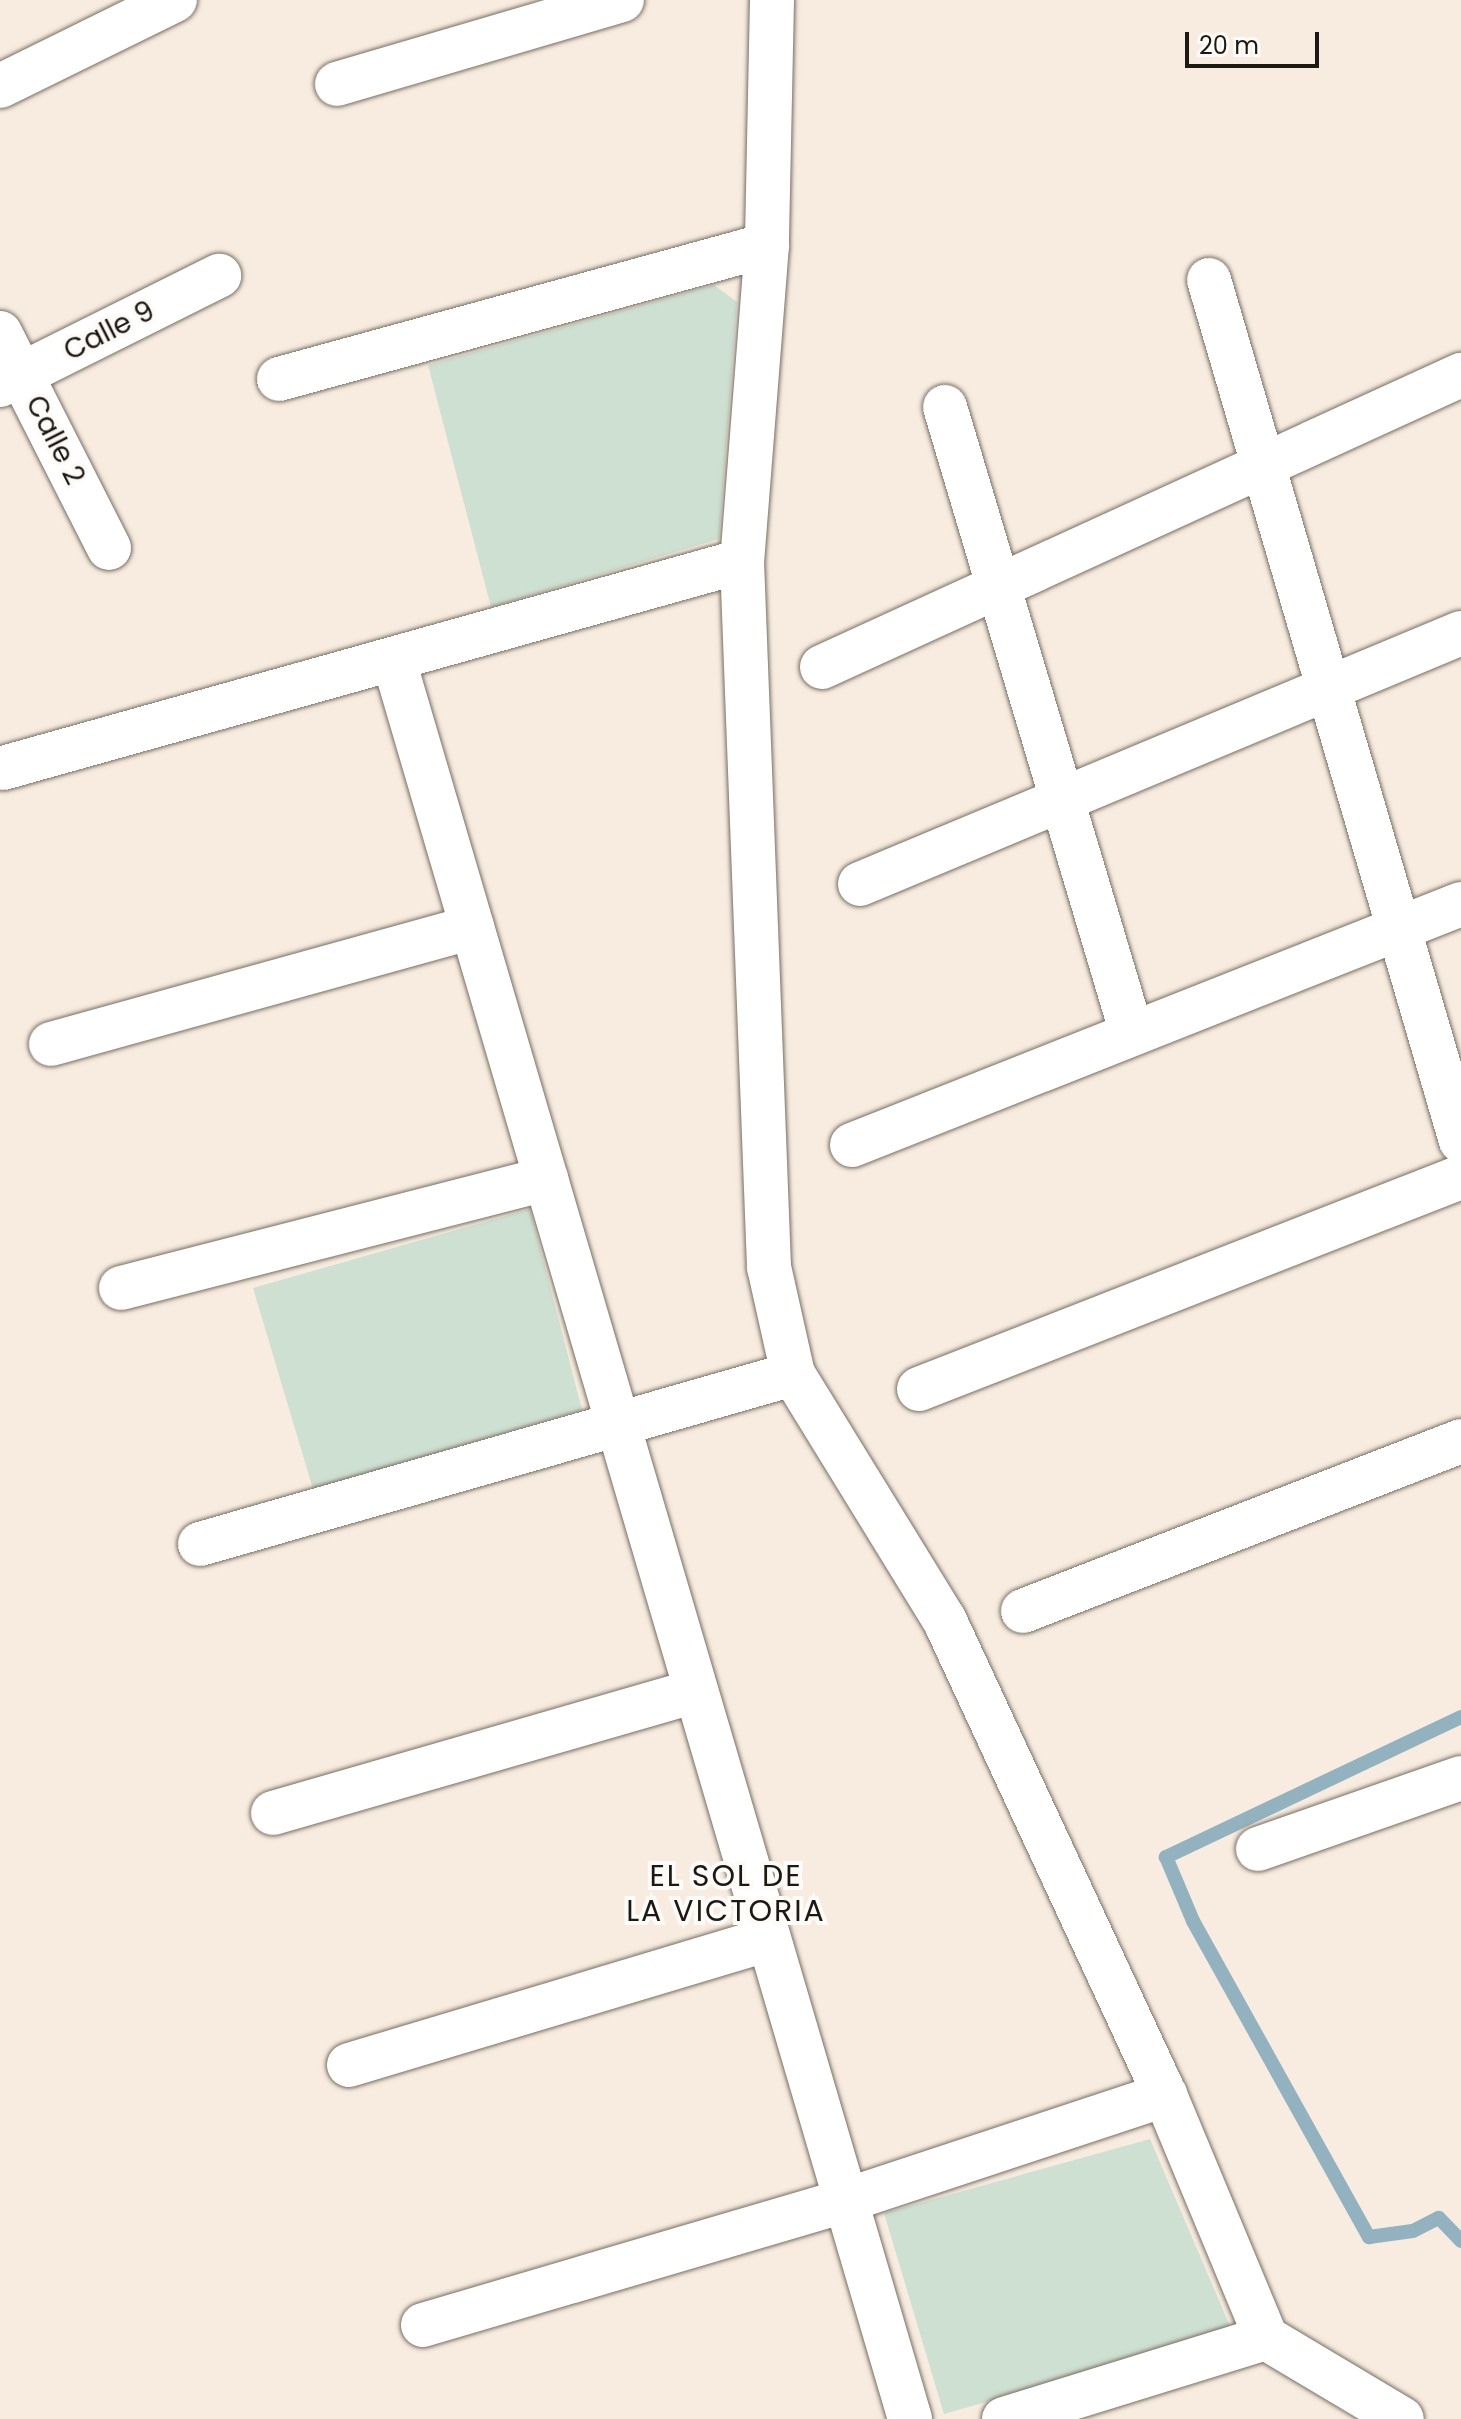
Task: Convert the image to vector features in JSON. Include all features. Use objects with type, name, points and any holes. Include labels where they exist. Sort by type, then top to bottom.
[{"type":"street","points":[[0,86],[175,0]]},
{"type":"street","points":[[337,84],[622,0]]},
{"type":"street","points":[[772,0],[767,245],[742,561],[769,1267],[793,1374],[944,1619],[1165,2095],[1266,2338],[1402,2419]]},
{"type":"street","points":[[279,379],[767,245]]},
{"type":"street","name":"Calle 9","points":[[11,380],[219,276]]},
{"type":"street","points":[[1209,280],[1326,690],[1461,1141]]},
{"type":"street","name":"Calle 2","points":[[0,333],[11,380],[109,548]]},
{"type":"street","points":[[822,667],[1461,375]]},
{"type":"street","points":[[945,407],[1132,1034]]},
{"type":"street","points":[[3,768],[394,661],[742,561]]},
{"type":"street","points":[[860,884],[1461,633]]},
{"type":"street","points":[[394,661],[621,1425],[768,1939],[850,2199],[910,2419]]},
{"type":"street","points":[[852,1145],[1461,904]]},
{"type":"street","points":[[51,1044],[472,927]]},
{"type":"street","points":[[919,1389],[1461,1177]]},
{"type":"street","points":[[121,1288],[546,1179]]},
{"type":"street","points":[[200,1544],[793,1374]]},
{"type":"street","points":[[1023,1611],[1461,1441]]},
{"type":"street","points":[[273,1813],[695,1691]]},
{"type":"street","points":[[1258,1849],[1461,1778]]},
{"type":"street","points":[[349,2065],[768,1939]]},
{"type":"street","points":[[423,2325],[850,2199],[1165,2095]]},
{"type":"street","points":[[1004,2419],[1266,2338]]},
{"type":"green space","points":[[714,285],[737,302],[719,539],[491,607],[428,365]]},
{"type":"green space","points":[[530,1209],[582,1410],[313,1489],[253,1288]]},
{"type":"green space","points":[[1150,2139],[1232,2331],[944,2414],[884,2213]]},
{"type":"waterway","points":[[1461,1717],[1166,1857],[1193,1921],[1369,2237],[1413,2231],[1439,2218],[1461,2241]]},
{"type":"district","name":"EL SOL DE LA VICTORIA","points":[[726,1893]]}]
